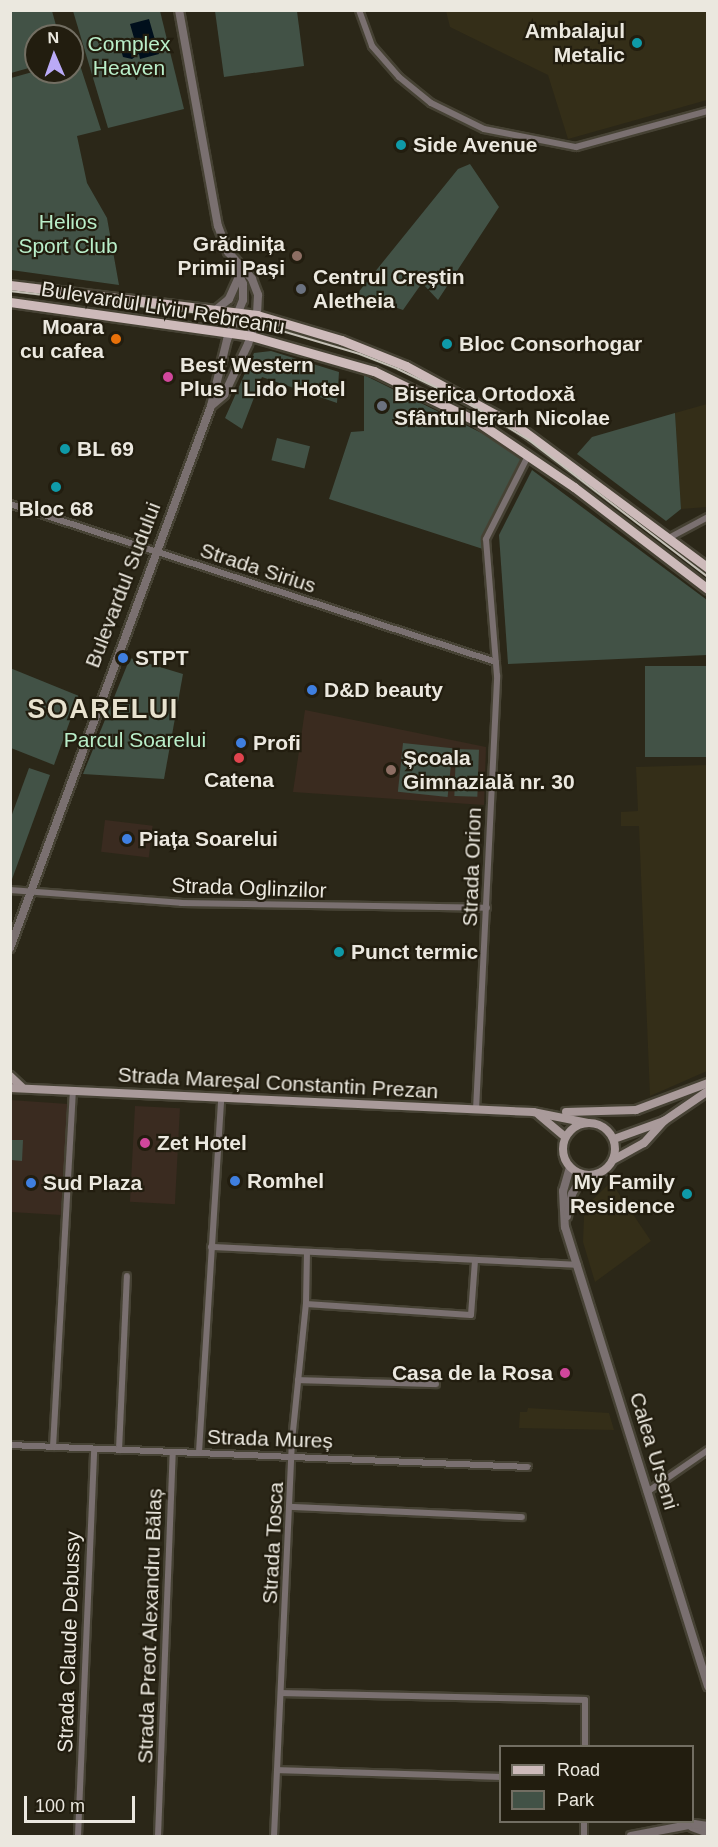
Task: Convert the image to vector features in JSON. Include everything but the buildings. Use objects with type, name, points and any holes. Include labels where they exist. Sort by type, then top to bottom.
[{"type":"main road","name":"Bulevardul Liviu Rebreanu","points":[[10,285],[238,311],[341,340],[458,391],[553,450],[708,568]]},
{"type":"main road","name":"Bulevardul Liviu Rebreanu","points":[[10,302],[230,332],[374,371],[478,422],[528,456],[708,589]]},
{"type":"main road","points":[[10,1076],[22,1087]]},
{"type":"main road","points":[[535,1113],[636,1110],[708,1083]]},
{"type":"main road","name":"Strada Mareșal Constantin Prezan","points":[[10,1088],[535,1113],[588,1123]]},
{"type":"main road","points":[[613,1160],[614,1139],[603,1127],[588,1123],[579,1124],[566,1137],[563,1155],[570,1167],[583,1175],[603,1172],[613,1160],[644,1143],[664,1121],[708,1091]]},
{"type":"main road","points":[[535,1113],[566,1137]]},
{"type":"main road","points":[[614,1139],[664,1121]]},
{"type":"street","name":"Bulevardul Sudului","points":[[10,948],[211,406],[230,332],[244,291],[213,204],[179,10]]},
{"type":"street","points":[[359,10],[372,46],[399,77],[431,103],[484,129],[576,147],[708,111]]},
{"type":"street","points":[[234,263],[256,288],[257,315]]},
{"type":"street","points":[[218,308],[229,299],[239,277]]},
{"type":"street","name":"Bulevardul Sudului","points":[[211,406],[224,395],[251,336],[257,315]]},
{"type":"street","name":"Strada Orion","points":[[476,1110],[487,908],[496,662],[486,539],[528,456]]},
{"type":"street","name":"Strada Sirius","points":[[10,504],[496,662]]},
{"type":"street","points":[[667,539],[708,518]]},
{"type":"street","name":"Strada Oglinzilor","points":[[10,890],[113,900],[487,908]]},
{"type":"street","points":[[53,1447],[74,1091]]},
{"type":"street","points":[[199,1452],[221,1098]]},
{"type":"street","name":"Calea Urseni","points":[[570,1167],[563,1191],[565,1227],[708,1686]]},
{"type":"street","points":[[565,1227],[572,1194],[583,1175]]},
{"type":"street","points":[[211,1247],[578,1265]]},
{"type":"street","name":"Strada Tosca","points":[[274,1836],[293,1455],[306,1304],[307,1252]]},
{"type":"street","points":[[306,1304],[471,1315],[475,1260]]},
{"type":"street","points":[[119,1450],[127,1276]]},
{"type":"street","points":[[298,1380],[436,1384]]},
{"type":"street","name":"Strada Mureș","points":[[10,1445],[293,1455],[528,1467]]},
{"type":"street","name":"Strada Claude Debussy","points":[[78,1836],[94,1449]]},
{"type":"street","points":[[646,1492],[708,1450]]},
{"type":"street","name":"Strada Preot Alexandru Bălaș","points":[[158,1836],[173,1452]]},
{"type":"street","points":[[291,1507],[522,1517]]},
{"type":"street","points":[[282,1693],[585,1700],[585,1745]]},
{"type":"street","points":[[277,1770],[499,1777]]},
{"type":"street","points":[[631,1836],[684,1826],[708,1826]]},
{"type":"street","points":[[684,1826],[708,1833]]},
{"type":"shaded area","points":[[446,11],[707,11],[707,100],[568,139],[548,75],[450,27]]},
{"type":"shaded area","points":[[707,404],[707,507],[681,509],[675,413]]},
{"type":"shaded area","name":"Școala Gimnazială nr. 30","points":[[305,710],[486,747],[484,805],[293,792]]},
{"type":"shaded area","points":[[707,765],[707,1071],[650,1096],[639,826],[621,826],[621,812],[638,811],[636,767]]},
{"type":"shaded area","name":"Piața Soarelui","points":[[105,820],[153,826],[149,858],[101,852]]},
{"type":"shaded area","points":[[10,1100],[68,1104],[61,1215],[11,1212]]},
{"type":"shaded area","points":[[135,1106],[180,1108],[175,1204],[130,1202]]},
{"type":"shaded area","points":[[611,1182],[651,1241],[595,1282],[583,1242],[584,1217],[589,1203]]},
{"type":"shaded area","points":[[528,1408],[609,1413],[614,1430],[519,1428],[520,1412],[527,1412]]},
{"type":"green space","points":[[11,10],[52,11],[56,24],[24,24],[24,69],[11,73]]},
{"type":"green space","name":"Complex Heaven","points":[[73,11],[160,11],[184,109],[108,128],[84,48],[84,24],[77,24]]},
{"type":"green space","points":[[215,11],[297,11],[304,66],[224,77]]},
{"type":"green space","name":"Helios Sport Club","points":[[24,74],[24,84],[84,84],[84,78],[101,130],[77,136],[87,183],[107,218],[119,285],[11,270],[11,78]]},
{"type":"green space","points":[[470,164],[499,207],[438,300],[422,283],[403,310],[357,294],[458,169]]},
{"type":"green space","points":[[271,351],[339,372],[337,403],[262,377],[242,429],[225,418],[254,353]]},
{"type":"green space","points":[[364,375],[528,456],[486,550],[329,499],[351,432],[364,431]]},
{"type":"green space","points":[[675,413],[681,509],[666,521],[577,454],[592,437]]},
{"type":"green space","points":[[277,438],[310,446],[304,469],[271,460]]},
{"type":"green space","points":[[532,470],[707,600],[707,655],[508,664],[499,535]]},
{"type":"green space","name":"Parcul Soarelui","points":[[130,658],[183,674],[164,779],[83,774]]},
{"type":"green space","points":[[645,666],[707,666],[707,757],[645,757]]},
{"type":"green space","points":[[10,668],[79,696],[54,765],[11,748]]},
{"type":"green space","points":[[403,743],[453,748],[448,797],[398,792]]},
{"type":"green space","points":[[456,749],[479,750],[477,797],[454,796]]},
{"type":"green space","points":[[29,768],[50,775],[11,882],[11,817]]},
{"type":"green space","points":[[10,1140],[23,1140],[22,1161],[11,1160]]},
{"type":"water","points":[[149,19],[159,54],[140,59],[139,54],[132,59],[123,57],[121,50],[128,44],[136,45],[130,24]]},
{"type":"tram line","points":[[10,291],[235,317],[360,354],[398,369],[467,402],[529,440],[708,577]]},
{"type":"place","name":"Ambalajul Metalic","points":[[637,43]]},
{"type":"place","name":"Side Avenue","points":[[401,145]]},
{"type":"place","name":"Grădinița Primii Pași","points":[[297,256]]},
{"type":"place","name":"Centrul Creștin Aletheia","points":[[301,289]]},
{"type":"place","name":"Moara cu cafea","points":[[116,339]]},
{"type":"place","name":"Bloc Consorhogar","points":[[447,344]]},
{"type":"place","name":"Best Western Plus - Lido Hotel","points":[[168,377]]},
{"type":"place","name":"Biserica Ortodoxă Sfântul Ierarh Nicolae","points":[[382,406]]},
{"type":"place","name":"BL 69","points":[[65,449]]},
{"type":"place","name":"Bloc 68","points":[[56,487]]},
{"type":"place","name":"STPT","points":[[123,658]]},
{"type":"place","name":"D&D beauty","points":[[312,690]]},
{"type":"place","name":"Profi","points":[[241,743]]},
{"type":"place","name":"Catena","points":[[239,758]]},
{"type":"place","name":"Școala Gimnazială nr. 30","points":[[391,770]]},
{"type":"place","name":"Piața Soarelui","points":[[127,839]]},
{"type":"place","name":"Punct termic","points":[[339,952]]},
{"type":"place","name":"Zet Hotel","points":[[145,1143]]},
{"type":"place","name":"Romhel","points":[[235,1181]]},
{"type":"place","name":"Sud Plaza","points":[[31,1183]]},
{"type":"place","name":"My Family Residence","points":[[687,1194]]},
{"type":"place","name":"Casa de la Rosa","points":[[565,1373]]},
{"type":"district","name":"SOARELUI","points":[[103,710]]}]
